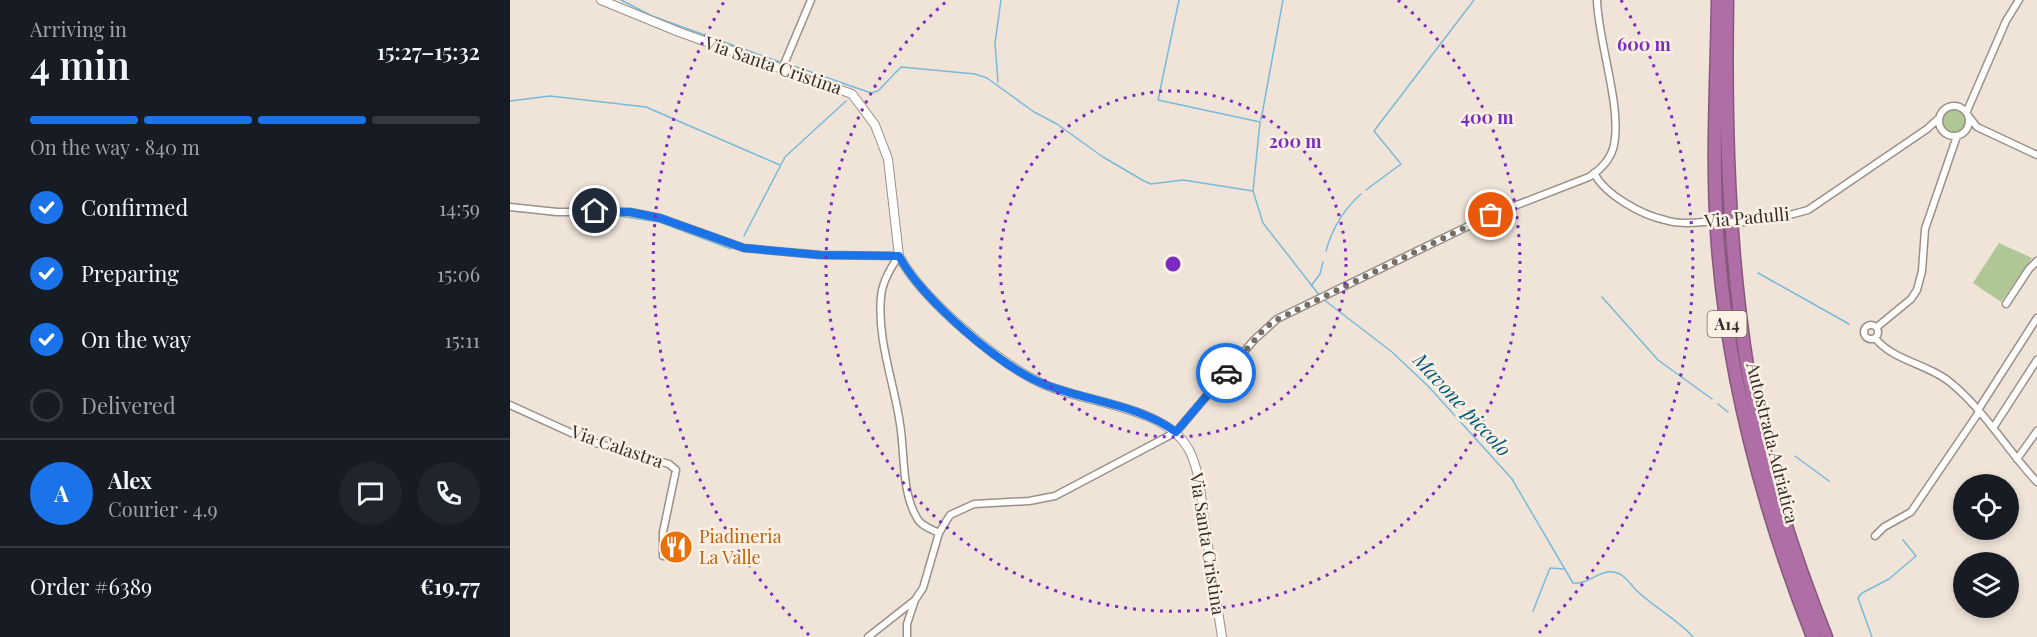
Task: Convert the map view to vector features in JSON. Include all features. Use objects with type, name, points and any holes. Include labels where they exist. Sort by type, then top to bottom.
[{"type":"highway","name":"Autostrada Adriatica","points":[[1718,0],[1717,231],[1724,303],[1737,386],[1763,494],[1813,637]]},
{"type":"highway","name":"Autostrada Adriatica","points":[[1727,0],[1726,100],[1729,190],[1736,288],[1748,373],[1769,468],[1806,584],[1826,637]]},
{"type":"street","name":"Via Santa Cristina","points":[[601,0],[679,32],[852,94],[875,125],[888,159],[899,256]]},
{"type":"street","points":[[782,69],[811,0]]},
{"type":"street","points":[[907,637],[907,624],[915,600],[927,576],[939,533],[950,515],[960,508],[974,504],[1029,501],[1055,496],[1176,432],[1265,328],[1278,319],[1491,215],[1594,174],[1611,154],[1615,127],[1597,0]]},
{"type":"street","points":[[1967,129],[1972,97],[1980,85],[2006,21],[2019,0]]},
{"type":"street","points":[[1953,151],[1939,118],[1947,107],[1972,97]]},
{"type":"street","points":[[1956,105],[1968,114],[1977,126],[2037,155]]},
{"type":"street","name":"Via Padulli","points":[[1594,174],[1607,190],[1654,216],[1682,223],[1775,219],[1808,210],[1927,129],[1939,118]]},
{"type":"street","points":[[1876,327],[1911,299],[1917,290],[1922,271],[1925,229],[1957,135],[1977,126]]},
{"type":"street","points":[[1927,129],[1957,135]]},
{"type":"street","points":[[510,207],[557,212],[630,212],[660,218],[744,248],[820,255],[899,256]]},
{"type":"street","points":[[899,256],[905,267],[944,310],[1023,374],[1046,385],[1146,416],[1176,432]]},
{"type":"street","points":[[899,256],[881,295],[885,350],[901,425],[909,495],[917,519],[926,527],[939,533]]},
{"type":"street","points":[[2006,304],[2029,269],[2037,261]]},
{"type":"street","points":[[1875,536],[1884,527],[1911,512],[2037,318]]},
{"type":"street","points":[[1876,327],[1868,325],[1863,331],[1866,338],[1875,338],[1888,350],[1950,382],[1993,428],[2037,482]]},
{"type":"street","points":[[1875,338],[1878,334],[1876,327]]},
{"type":"street","points":[[1993,428],[2037,360]]},
{"type":"street","name":"Via Calastra","points":[[510,405],[589,441],[669,464],[676,470],[663,532],[663,556]]},
{"type":"street","points":[[2017,459],[2037,431]]},
{"type":"street","name":"Via Santa Cristina","points":[[1176,432],[1189,451],[1196,470],[1222,637]]},
{"type":"street","points":[[868,637],[915,600]]},
{"type":"green space","points":[[1953,109],[1962,112],[1965,121],[1962,130],[1953,133],[1944,130],[1941,121],[1944,112]]},
{"type":"green space","points":[[1999,243],[2032,258],[2001,302],[1973,283]]},
{"type":"waterway","name":"Mavone piccolo","points":[[621,0],[652,16],[780,62]]},
{"type":"waterway","name":"Mavone piccolo","points":[[998,82],[995,43],[1001,0]]},
{"type":"waterway","name":"Mavone piccolo","points":[[1179,0],[1158,100],[1260,122],[1253,191]]},
{"type":"waterway","name":"Mavone piccolo","points":[[1261,120],[1283,0]]},
{"type":"waterway","name":"Mavone piccolo","points":[[1366,190],[1401,164],[1374,131],[1474,0]]},
{"type":"waterway","name":"Mavone piccolo","points":[[788,64],[871,93],[878,91],[901,67],[975,74],[987,78],[1103,157],[1151,184],[1183,180],[1253,191],[1263,223],[1320,296]]},
{"type":"waterway","points":[[510,101],[550,96],[646,107],[780,165]]},
{"type":"waterway","points":[[744,236],[785,157],[846,101]]},
{"type":"waterway","name":"Mavone piccolo","points":[[1326,251],[1339,220],[1361,194]]},
{"type":"waterway","points":[[514,211],[552,214]]},
{"type":"waterway","points":[[578,215],[612,215],[659,222],[731,249]]},
{"type":"waterway","name":"Mavone piccolo","points":[[1311,286],[1320,274],[1323,262]]},
{"type":"waterway","name":"Mavone piccolo","points":[[1758,273],[1849,324]]},
{"type":"waterway","name":"Mavone piccolo","points":[[1602,297],[1658,360],[1712,399]]},
{"type":"waterway","name":"Mavone piccolo","points":[[1323,299],[1392,352],[1429,387],[1512,479],[1573,583],[1584,582],[1608,572],[1620,574],[1693,637]]},
{"type":"waterway","name":"Mavone piccolo","points":[[1718,404],[1728,412]]},
{"type":"waterway","name":"Mavone piccolo","points":[[1795,456],[1829,481]]},
{"type":"waterway","name":"Mavone piccolo","points":[[1872,637],[1858,598],[1862,593],[1889,579],[1916,556],[1903,540]]},
{"type":"waterway","name":"Mavone piccolo","points":[[1533,611],[1550,568],[1563,569]]},
{"type":"way so far","points":[[1226,373],[1265,328],[1278,319],[1491,215]]},
{"type":"place","name":"Piadineria La Valle","points":[[676,547]]},
{"type":"route","points":[[595,211],[630,212],[660,218],[744,248],[820,255],[899,256],[905,267],[944,310],[1023,374],[1046,385],[1146,416],[1176,432],[1226,373]]}]
